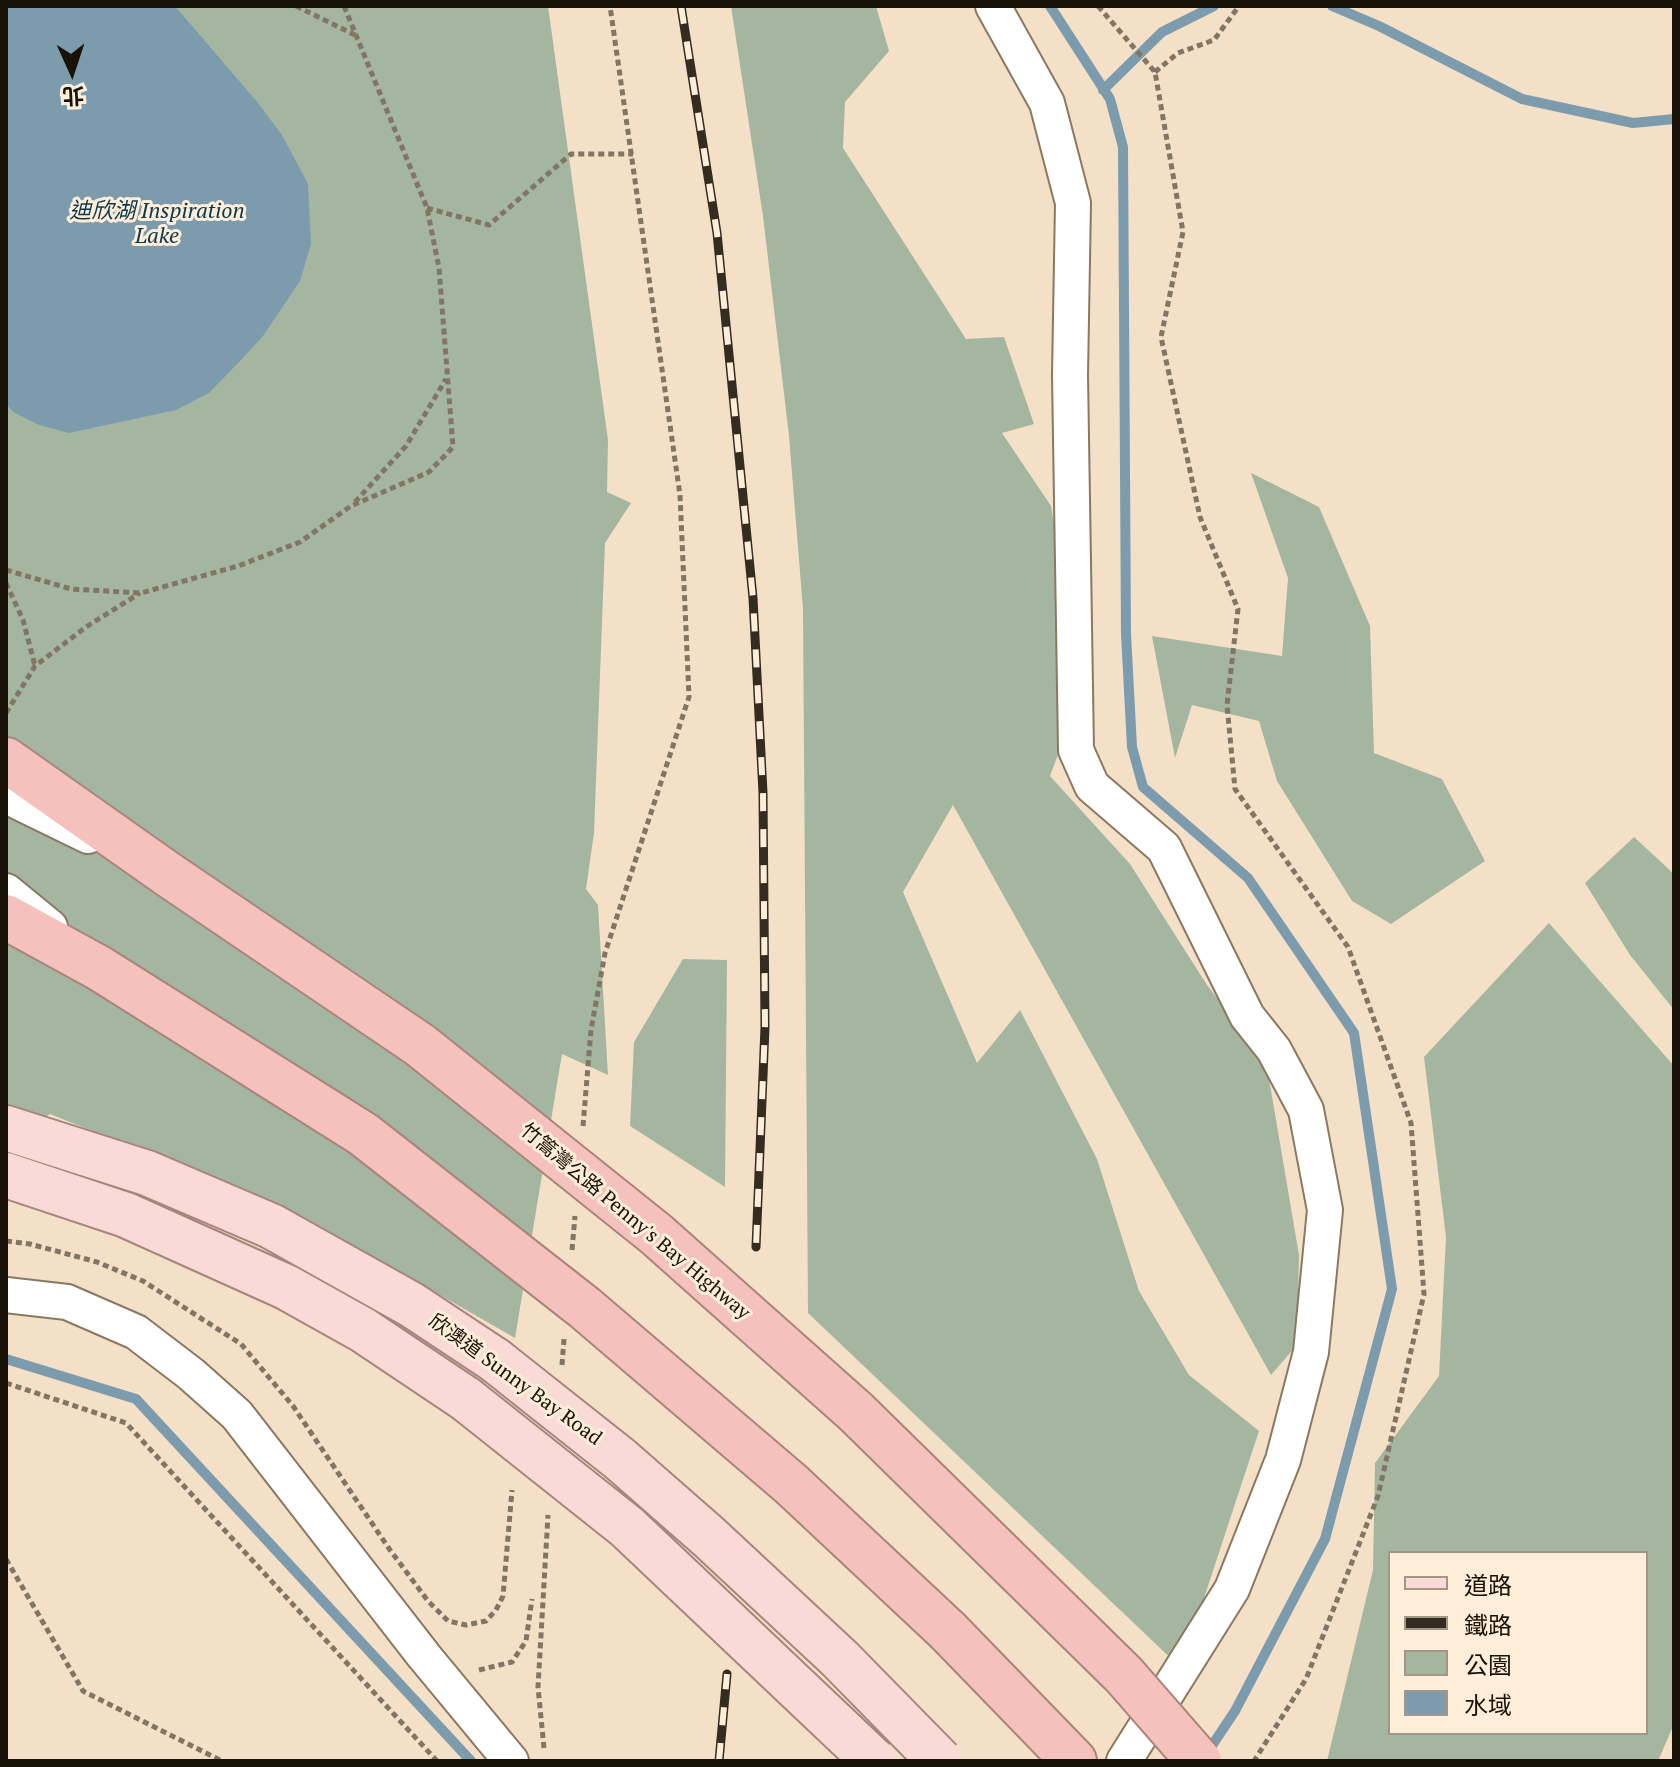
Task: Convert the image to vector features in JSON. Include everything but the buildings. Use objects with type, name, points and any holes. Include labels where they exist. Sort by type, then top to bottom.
[{"type":"highway","name":"竹篙灣公路 Penny's Bay Highway","points":[[6,760],[420,1045],[656,1234],[856,1412],[1124,1675],[1199,1761]]},
{"type":"highway","points":[[6,917],[99,968],[363,1134],[585,1308],[791,1484],[948,1631],[1074,1761]]},
{"type":"main road","name":"欣澳道 Sunny Bay Road","points":[[6,1128],[147,1173],[271,1226],[398,1296],[495,1360],[620,1459],[709,1537],[840,1659],[940,1761]]},
{"type":"main road","points":[[6,1175],[126,1215],[286,1287],[363,1330],[466,1399],[627,1527],[874,1761]]},
{"type":"lane","points":[[993,6],[1047,103],[1073,203],[1070,375],[1076,750],[1092,786],[1164,848],[1247,1016],[1274,1050],[1306,1110],[1325,1210],[1311,1352],[1283,1460],[1232,1589],[1124,1761]]},
{"type":"lane","points":[[6,796],[169,875]]},
{"type":"lane","points":[[6,891],[99,968]]},
{"type":"lane","points":[[6,1295],[67,1302],[136,1332],[191,1374],[237,1415],[430,1664],[511,1761]]},
{"type":"path","points":[[296,6],[356,35]]},
{"type":"path","points":[[6,713],[35,666],[86,627],[141,593],[238,566],[300,542],[351,506],[429,472],[453,447],[439,268],[427,208],[344,6]]},
{"type":"path","points":[[581,1141],[591,1030],[605,953],[689,697],[680,495],[610,6]]},
{"type":"path","points":[[1098,6],[1155,72],[1183,232],[1161,337],[1200,517],[1238,609],[1227,705],[1235,789],[1348,947],[1411,1123],[1424,1294],[1378,1496],[1306,1679],[1254,1761]]},
{"type":"path","points":[[1155,72],[1178,53],[1214,40],[1239,6]]},
{"type":"path","points":[[427,208],[489,225],[571,154],[633,154]]},
{"type":"path","points":[[351,506],[406,446],[448,377]]},
{"type":"path","points":[[6,570],[71,589],[141,593]]},
{"type":"path","points":[[6,583],[23,620],[35,666]]},
{"type":"path","points":[[572,1251],[576,1204]]},
{"type":"path","points":[[6,1241],[30,1244],[97,1262],[143,1281],[241,1344],[293,1406],[390,1550],[428,1601],[448,1621],[466,1625],[486,1621],[503,1596],[512,1490]]},
{"type":"path","points":[[560,1378],[565,1330]]},
{"type":"path","points":[[6,1383],[126,1423],[437,1761]]},
{"type":"path","points":[[545,1761],[538,1687],[549,1505]]},
{"type":"path","points":[[6,1559],[83,1691],[222,1761]]},
{"type":"path","points":[[430,1664],[476,1670],[512,1662],[526,1641],[532,1599]]},
{"type":"green space","points":[[6,6],[548,6],[608,440],[607,492],[631,503],[605,543],[594,833],[586,889],[598,905],[608,1075],[562,1054],[515,1338],[304,1217],[50,1114],[36,1123],[6,1115]]},
{"type":"green space","points":[[731,6],[876,6],[889,51],[845,102],[843,148],[966,339],[1004,337],[1034,424],[1002,433],[1051,506],[1066,592],[1067,730],[1050,776],[1130,864],[1207,985],[1266,1061],[1299,1255],[1297,1345],[1271,1375],[953,805],[903,892],[977,1063],[1020,1010],[1097,1159],[1139,1291],[1189,1375],[1259,1431],[1181,1668],[808,1313],[803,609],[789,436],[763,216]]},
{"type":"green space","points":[[1251,473],[1319,507],[1370,626],[1374,753],[1442,779],[1485,861],[1391,924],[1352,901],[1277,781],[1259,721],[1192,705],[1175,758],[1152,636],[1282,656],[1288,578]]},
{"type":"green space","points":[[1634,837],[1674,874],[1674,1010],[1630,955],[1585,883]]},
{"type":"green space","points":[[1549,923],[1674,1066],[1674,1724],[1658,1761],[1327,1761],[1373,1570],[1375,1463],[1439,1376],[1446,1237],[1424,1057]]},
{"type":"green space","points":[[683,959],[727,960],[725,1187],[630,1126],[634,1042]]},
{"type":"water","name":"迪欣湖 Inspiration Lake","points":[[6,6],[175,6],[282,135],[308,184],[311,244],[300,281],[263,336],[240,361],[209,393],[176,410],[69,433],[39,425],[13,412],[6,403]]},
{"type":"waterway","points":[[1050,6],[1110,99],[1123,147],[1126,634],[1132,747],[1143,787],[1248,878],[1354,1033],[1392,1289],[1325,1539],[1235,1711],[1207,1753]]},
{"type":"waterway","points":[[1103,90],[1162,32],[1214,6]]},
{"type":"waterway","points":[[1332,6],[1379,26],[1522,99],[1633,123],[1674,119]]},
{"type":"waterway","points":[[6,1359],[136,1399],[471,1761]]},
{"type":"railway","points":[[681,6],[717,233],[753,598],[763,793],[765,1027],[756,1247]]},
{"type":"railway","points":[[719,1761],[727,1674]]}]
